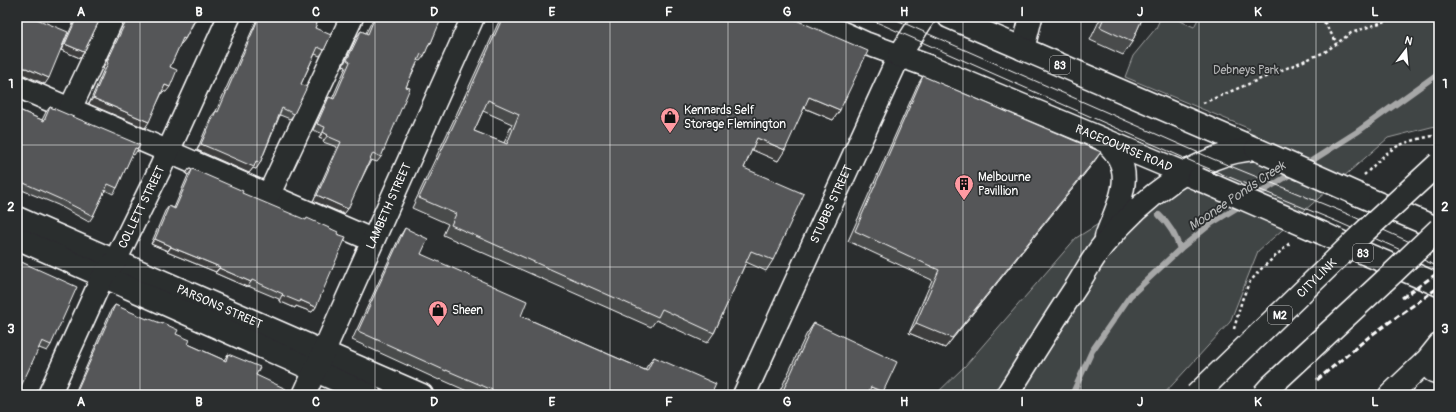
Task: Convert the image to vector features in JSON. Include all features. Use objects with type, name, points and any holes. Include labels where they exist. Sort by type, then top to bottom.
[{"type":"main road","points":[[70,109],[113,17]]},
{"type":"main road","name":"COLLETT STREET","points":[[49,395],[109,269],[168,152],[229,17]]},
{"type":"main road","points":[[268,196],[352,17]]},
{"type":"main road","name":"LAMBETH STREET","points":[[304,395],[473,17]]},
{"type":"main road","name":"RACECOURSE ROAD","points":[[807,17],[865,43],[928,66],[1097,136],[1439,285]]},
{"type":"main road","name":"STUBBS STREET","points":[[744,395],[899,56],[924,17]]},
{"type":"main road","name":"83","points":[[949,17],[1256,150],[1360,186],[1439,229]]},
{"type":"main road","points":[[1023,49],[1031,17]]},
{"type":"main road","points":[[17,86],[372,240]]},
{"type":"main road","points":[[1097,136],[1112,148],[1122,164],[1124,170],[1123,182],[1126,207]]},
{"type":"main road","points":[[1007,395],[1104,244],[1126,207],[1151,197],[1191,176],[1208,161],[1244,150],[1256,150]]},
{"type":"main road","name":"CITYLINK","points":[[1196,395],[1362,234],[1439,164]]},
{"type":"main road","name":"PARSONS STREET","points":[[17,218],[109,269]]},
{"type":"main road","points":[[1263,395],[1439,229]]},
{"type":"main road","name":"PARSONS STREET","points":[[17,238],[109,269],[319,361],[422,395]]},
{"type":"main road","name":"PARSONS STREET","points":[[319,361],[370,395]]},
{"type":"main road","points":[[1390,395],[1431,361]]},
{"type":"path","points":[[1321,17],[1338,43]]},
{"type":"path","points":[[1181,117],[1191,109],[1217,96],[1325,52],[1351,33],[1397,17]]},
{"type":"path","points":[[1360,186],[1384,156],[1398,146],[1415,140],[1439,135]]},
{"type":"path","points":[[1233,331],[1236,318],[1249,284],[1260,270],[1296,238]]},
{"type":"green space","name":"Debneys Park","points":[[1161,17],[1171,17],[1194,27],[1199,17],[1439,17],[1439,125],[1388,138],[1258,251],[1230,322],[1163,395],[935,395],[965,366],[1076,238],[1250,129],[1125,77],[1133,56],[1156,28]]},
{"type":"building","points":[[17,17],[32,17],[68,32],[49,78],[26,68],[17,69]]},
{"type":"building","points":[[77,17],[101,17],[84,52],[65,44]]},
{"type":"building","points":[[128,17],[196,17],[185,39],[183,38],[170,67],[177,70],[170,87],[165,85],[149,122],[93,98],[108,63],[107,62]]},
{"type":"building","points":[[259,17],[319,17],[315,28],[331,35],[324,50],[318,47],[301,84],[307,87],[294,114],[282,108],[260,163],[256,161],[254,167],[201,144],[216,111],[218,112]]},
{"type":"building","points":[[375,17],[442,17],[431,43],[430,42],[424,56],[421,54],[406,87],[410,88],[381,157],[373,153],[348,209],[317,195],[341,142],[327,136],[328,135],[323,132],[325,127],[317,124],[329,97],[334,99],[350,62],[347,60],[361,31],[368,34]]},
{"type":"building","points":[[503,17],[789,17],[868,51],[840,110],[809,97],[785,150],[757,138],[744,168],[804,194],[773,260],[751,251],[714,333],[662,309],[658,317],[451,225],[456,214],[419,198]],"holes":[[[488,100],[519,114],[507,144],[474,131]]]},
{"type":"building","points":[[1104,17],[1143,17],[1132,42],[1100,27]]},
{"type":"building","name":"Melbourne Pavillion","points":[[923,76],[1101,152],[952,338],[916,323],[939,270],[855,231]]},
{"type":"building","points":[[50,107],[140,145],[138,149],[135,148],[117,188],[108,184],[93,216],[17,180],[17,109],[44,121]]},
{"type":"building","points":[[190,168],[243,191],[242,193],[306,220],[307,218],[338,232],[337,234],[346,237],[316,307],[300,300],[299,302],[282,295],[283,294],[252,280],[251,282],[155,239],[169,206],[175,209],[192,170],[189,169]]},
{"type":"building","points":[[405,228],[428,239],[421,254],[527,301],[521,316],[647,371],[654,357],[716,384],[711,395],[504,395],[446,371],[358,331]]},
{"type":"building","points":[[17,260],[77,287],[51,345],[42,341],[17,395]]},
{"type":"building","points":[[115,305],[147,319],[163,323],[178,330],[176,334],[190,340],[188,344],[226,361],[228,354],[260,367],[256,375],[286,389],[284,393],[286,394],[75,395]]},
{"type":"building","points":[[814,323],[897,362],[883,392],[871,387],[867,395],[781,395]]},
{"type":"waterway","name":"Moonee Ponds Creek","points":[[1305,165],[1357,132],[1439,73]]},
{"type":"waterway","name":"Moonee Ponds Creek","points":[[1252,198],[1294,172]]},
{"type":"waterway","name":"Moonee Ponds Creek","points":[[1072,395],[1092,351],[1130,296],[1181,248],[1212,223],[1243,204]]},
{"type":"waterway","points":[[1159,215],[1172,230],[1180,249]]},
{"type":"tram line","points":[[865,17],[1200,165],[1338,222],[1439,267]]},
{"type":"tram line","points":[[890,17],[1213,159],[1343,212],[1439,255]]},
{"type":"railway","points":[[1402,298],[1439,272]]},
{"type":"railway","points":[[1317,380],[1370,336],[1439,287]]},
{"type":"place","name":"Kennards Self Storage Flemington","points":[[670,134]]},
{"type":"place","name":"Melbourne Pavillion","points":[[964,201]]},
{"type":"place","name":"Sheen","points":[[438,327]]}]
